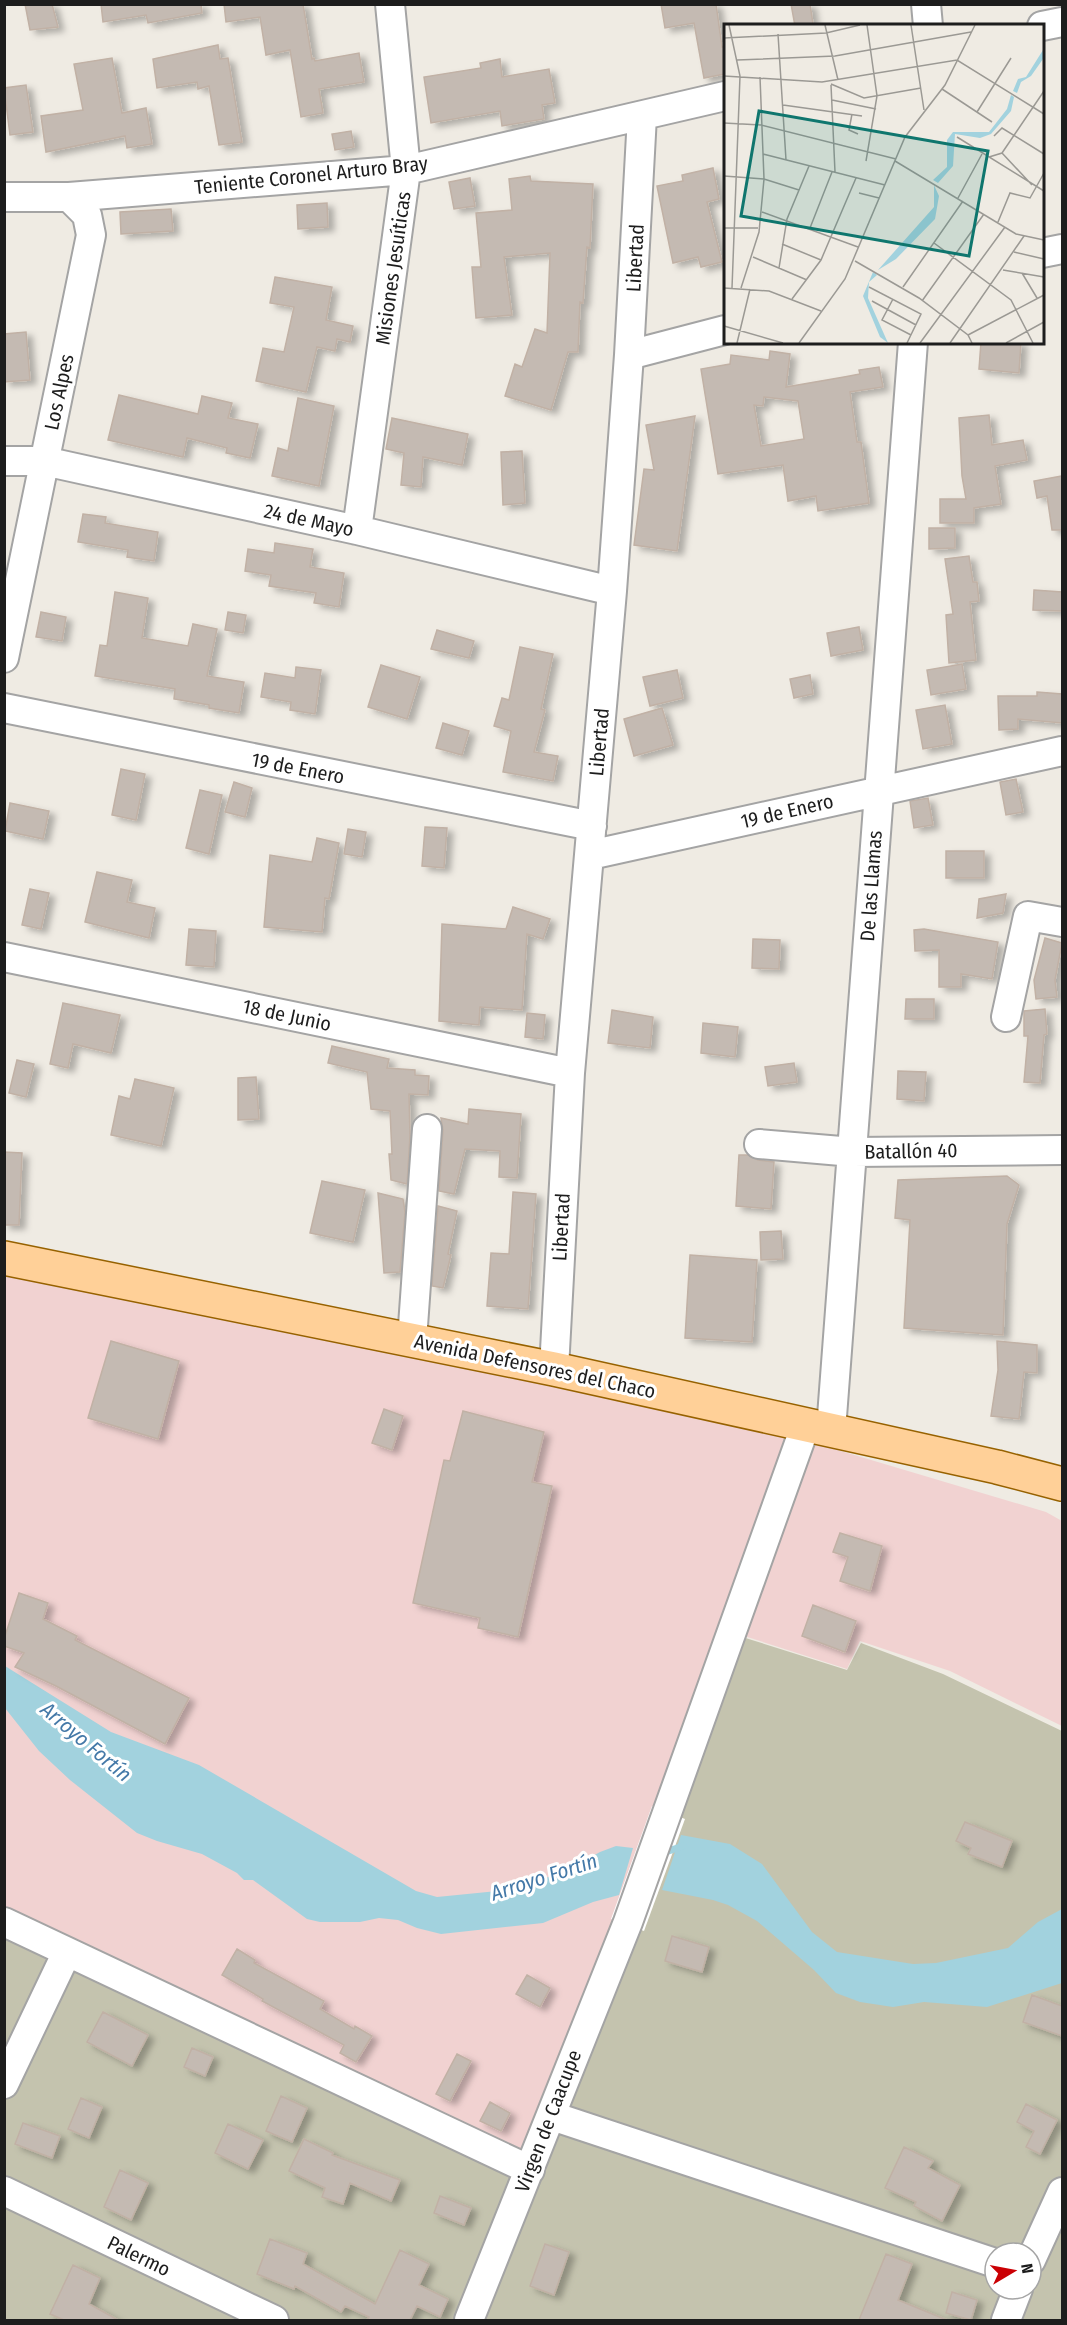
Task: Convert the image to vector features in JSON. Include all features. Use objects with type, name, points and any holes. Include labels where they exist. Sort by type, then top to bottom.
[{"type":"main road","name":"Avenida Defensores del Chaco","points":[[4,1258],[554,1369],[997,1467],[1062,1484]]},
{"type":"street","name":"Misiones Jesuíticas","points":[[357,530],[406,170],[390,4]]},
{"type":"street","points":[[926,4],[928,24]]},
{"type":"street","points":[[1043,26],[1062,22]]},
{"type":"street","name":"Teniente Coronel Arturo Bray","points":[[69,197],[406,170],[724,96]]},
{"type":"street","name":"Libertad","points":[[554,1369],[570,1073],[612,591],[629,355],[642,116]]},
{"type":"street","points":[[4,197],[69,197]]},
{"type":"street","name":"Los Alpes","points":[[4,658],[91,235],[87,214],[69,197]]},
{"type":"street","points":[[1043,253],[1062,249]]},
{"type":"street","points":[[629,355],[724,330]]},
{"type":"street","name":"De las Llamas","points":[[667,1817],[819,1427],[853,1152],[913,344]]},
{"type":"street","name":"24 de Mayo","points":[[4,461],[44,461],[357,530],[612,591]]},
{"type":"street","name":"19 de Enero","points":[[4,708],[592,826]]},
{"type":"street","name":"19 de Enero","points":[[590,855],[1062,751]]},
{"type":"street","points":[[1006,1017],[1028,916],[1062,921]]},
{"type":"street","name":"18 de Junio","points":[[4,957],[570,1073]]},
{"type":"street","points":[[412,1340],[427,1129]]},
{"type":"street","name":"Batallón 40","points":[[759,1144],[853,1152],[1062,1150]]},
{"type":"street","name":"Virgen de Caacupe","points":[[469,2320],[552,2116],[667,1817]]},
{"type":"street","points":[[4,1922],[530,2170]]},
{"type":"street","points":[[4,2084],[67,1952]]},
{"type":"street","points":[[552,2116],[983,2259]]},
{"type":"street","name":"Palermo","points":[[4,2191],[274,2320]]},
{"type":"street","points":[[1040,2241],[1062,2192]]},
{"type":"street","points":[[1006,2320],[1013,2301]]},
{"type":"shaded area","points":[[4,1258],[805,1425],[529,2168],[5,1911]]},
{"type":"shaded area","points":[[814,1443],[1046,1512],[1062,1521],[1062,1726],[950,1671],[860,1641],[847,1669],[738,1634]]},
{"type":"shaded area","points":[[739,1636],[847,1670],[861,1643],[943,1674],[1062,1731],[1062,2320],[481,2320]]},
{"type":"shaded area","points":[[4,1920],[524,2174],[467,2320],[5,2320]]},
{"type":"water","points":[[5,1666],[111,1732],[199,1765],[416,1891],[437,1897],[518,1889],[571,1868],[616,1846],[633,1848],[619,1895],[593,1902],[543,1923],[441,1934],[398,1920],[379,1918],[360,1922],[320,1922],[307,1919],[253,1880],[244,1880],[237,1873],[202,1854],[137,1833],[70,1780],[39,1751],[5,1708]]},
{"type":"water","points":[[681,1835],[730,1844],[762,1864],[812,1932],[837,1952],[913,1964],[936,1963],[1008,1948],[1038,1922],[1062,1909],[1062,1983],[987,2007],[924,2002],[893,2007],[860,2002],[836,1993],[814,1970],[757,1921],[728,1905],[713,1900],[662,1890]]},
{"type":"pier","points":[[652,1806],[685,1819],[644,1931],[611,1919]]},
{"type":"building","points":[[25,4],[52,4],[58,27],[30,30]]},
{"type":"building","points":[[101,4],[201,4],[202,13],[148,23],[146,15],[103,22]]},
{"type":"building","points":[[224,4],[303,4],[312,59],[314,58],[315,61],[359,53],[364,82],[319,89],[323,113],[301,117],[290,50],[266,55],[260,17],[226,22]]},
{"type":"building","points":[[661,4],[716,4],[722,47],[724,46],[724,74],[704,78],[694,23],[665,28]]},
{"type":"building","points":[[791,4],[810,4],[813,24],[795,24]]},
{"type":"building","points":[[218,45],[220,59],[228,58],[242,142],[219,145],[209,86],[198,89],[197,82],[157,88],[153,59]]},
{"type":"building","points":[[112,58],[122,113],[146,108],[152,144],[127,148],[125,136],[46,152],[41,116],[83,110],[74,64]]},
{"type":"building","points":[[500,59],[502,77],[549,69],[555,103],[542,105],[544,119],[502,126],[500,111],[431,123],[424,77],[481,68],[480,63]]},
{"type":"building","points":[[26,85],[33,132],[10,135],[4,88]]},
{"type":"building","points":[[351,131],[354,147],[335,150],[332,134]]},
{"type":"building","points":[[713,168],[719,199],[707,202],[722,262],[701,267],[698,257],[673,263],[657,186],[683,181],[682,175]]},
{"type":"building","points":[[530,176],[531,181],[593,184],[590,248],[587,247],[583,303],[580,302],[578,352],[568,352],[551,410],[505,396],[515,364],[522,367],[535,329],[547,333],[550,253],[504,257],[512,315],[476,318],[472,267],[481,267],[476,213],[512,210],[509,179]]},
{"type":"building","points":[[470,178],[475,206],[454,209],[449,182]]},
{"type":"building","points":[[327,203],[328,227],[298,229],[297,205]]},
{"type":"building","points":[[171,209],[173,231],[121,234],[120,212]]},
{"type":"building","points":[[275,277],[332,287],[326,320],[353,326],[350,342],[337,339],[335,351],[317,347],[306,392],[256,381],[263,348],[284,352],[294,307],[270,303]]},
{"type":"building","points":[[26,332],[30,380],[4,382],[4,334]]},
{"type":"building","points":[[981,344],[1021,344],[1019,373],[979,369]]},
{"type":"building","points":[[770,351],[790,354],[786,387],[860,374],[859,370],[879,367],[883,387],[850,392],[857,442],[861,442],[869,503],[818,511],[816,496],[788,501],[783,465],[718,474],[701,369],[730,364],[731,355],[769,360]],"holes":[[[764,397],[798,401],[804,439],[761,446],[754,405],[763,406]]]},
{"type":"building","points":[[119,395],[198,414],[202,396],[232,403],[228,418],[258,424],[250,458],[226,453],[227,448],[187,438],[183,457],[108,440]]},
{"type":"building","points":[[298,398],[334,406],[319,486],[272,476],[278,448],[288,451]]},
{"type":"building","points":[[989,415],[992,445],[1023,440],[1027,460],[995,466],[1001,504],[974,508],[974,523],[940,523],[940,499],[966,499],[962,476],[959,418]]},
{"type":"building","points":[[695,416],[677,551],[634,545],[644,469],[654,470],[646,425]]},
{"type":"building","points":[[392,418],[468,434],[462,465],[423,457],[421,487],[401,485],[404,453],[386,449]]},
{"type":"building","points":[[522,451],[525,503],[503,505],[501,452]]},
{"type":"building","points":[[1062,476],[1062,530],[1052,530],[1047,496],[1037,498],[1034,481]]},
{"type":"building","points":[[83,514],[106,517],[105,523],[158,532],[154,561],[127,557],[128,550],[78,542]]},
{"type":"building","points":[[929,528],[955,528],[955,548],[929,549]]},
{"type":"building","points":[[275,543],[313,549],[310,567],[344,573],[339,607],[314,603],[316,593],[269,586],[271,575],[245,571],[248,549],[274,553]]},
{"type":"building","points":[[969,556],[973,582],[977,582],[979,601],[970,602],[976,660],[949,663],[946,615],[953,614],[945,559]]},
{"type":"building","points":[[1034,590],[1062,592],[1062,611],[1033,610]]},
{"type":"building","points":[[115,592],[148,598],[142,638],[188,646],[193,624],[217,629],[207,676],[244,682],[239,713],[174,699],[175,689],[95,676],[100,645],[107,646]]},
{"type":"building","points":[[41,612],[66,617],[62,641],[36,637]]},
{"type":"building","points":[[228,612],[246,615],[243,633],[225,630]]},
{"type":"building","points":[[859,627],[863,650],[831,656],[827,633]]},
{"type":"building","points":[[437,630],[474,641],[469,658],[431,649]]},
{"type":"building","points":[[520,647],[553,654],[541,709],[545,710],[534,752],[558,756],[553,781],[503,772],[511,731],[494,726],[502,698],[509,700]]},
{"type":"building","points":[[962,664],[966,689],[931,695],[927,670]]},
{"type":"building","points":[[381,665],[420,677],[407,719],[368,707]]},
{"type":"building","points":[[296,667],[321,670],[315,714],[290,710],[291,702],[261,697],[265,673],[295,678]]},
{"type":"building","points":[[677,670],[683,698],[650,706],[643,677]]},
{"type":"building","points":[[810,675],[813,694],[794,698],[790,679]]},
{"type":"building","points":[[1037,692],[1062,694],[1062,723],[1018,719],[1018,729],[999,730],[998,696],[1037,696]]},
{"type":"building","points":[[945,705],[952,744],[923,749],[916,710]]},
{"type":"building","points":[[662,708],[673,745],[634,756],[624,719]]},
{"type":"building","points":[[443,723],[469,731],[462,755],[436,748]]},
{"type":"building","points":[[121,769],[145,774],[136,820],[112,815]]},
{"type":"building","points":[[1016,779],[1023,812],[1006,815],[1000,782]]},
{"type":"building","points":[[234,782],[252,788],[245,817],[225,812]]},
{"type":"building","points":[[200,790],[222,795],[209,854],[186,848]]},
{"type":"building","points":[[928,798],[933,825],[914,828],[910,801]]},
{"type":"building","points":[[10,803],[49,811],[43,839],[5,831]]},
{"type":"building","points":[[425,827],[447,828],[444,868],[422,866]]},
{"type":"building","points":[[348,829],[366,832],[362,857],[344,854]]},
{"type":"building","points":[[317,838],[339,843],[329,899],[325,898],[322,932],[264,927],[270,855],[312,862]]},
{"type":"building","points":[[946,851],[984,851],[984,878],[946,878]]},
{"type":"building","points":[[97,872],[132,880],[127,902],[155,908],[149,938],[85,922]]},
{"type":"building","points":[[30,889],[49,893],[41,929],[22,925]]},
{"type":"building","points":[[1006,894],[1003,913],[977,918],[979,899]]},
{"type":"building","points":[[513,907],[550,919],[543,939],[527,934],[522,1010],[480,1007],[479,1025],[439,1021],[442,924],[506,929]]},
{"type":"building","points":[[189,929],[216,931],[214,967],[186,965]]},
{"type":"building","points":[[924,929],[998,942],[992,979],[961,974],[961,987],[939,987],[939,950],[915,951],[914,930]]},
{"type":"building","points":[[1045,938],[1062,943],[1055,980],[1057,997],[1036,999],[1034,980]]},
{"type":"building","points":[[753,939],[780,940],[779,969],[752,968]]},
{"type":"building","points":[[906,999],[934,999],[934,1019],[905,1019]]},
{"type":"building","points":[[63,1003],[120,1015],[111,1053],[73,1044],[68,1068],[50,1064]]},
{"type":"building","points":[[1045,1009],[1047,1034],[1044,1035],[1040,1083],[1024,1082],[1028,1036],[1024,1036],[1024,1011]]},
{"type":"building","points":[[612,1010],[653,1017],[650,1048],[608,1043]]},
{"type":"building","points":[[527,1013],[545,1015],[543,1039],[525,1037]]},
{"type":"building","points":[[703,1023],[738,1027],[735,1057],[701,1053]]},
{"type":"building","points":[[332,1046],[389,1059],[387,1068],[415,1070],[415,1075],[429,1076],[428,1095],[409,1094],[410,1136],[407,1184],[391,1180],[390,1111],[371,1109],[367,1072],[328,1063]]},
{"type":"building","points":[[17,1060],[34,1064],[26,1097],[9,1093]]},
{"type":"building","points":[[794,1063],[797,1082],[768,1086],[765,1067]]},
{"type":"building","points":[[898,1071],[926,1072],[924,1101],[897,1099]]},
{"type":"building","points":[[256,1077],[259,1119],[238,1120],[238,1078]]},
{"type":"building","points":[[135,1079],[174,1088],[161,1146],[111,1135],[119,1096],[130,1099]]},
{"type":"building","points":[[469,1109],[521,1114],[517,1178],[499,1177],[500,1151],[465,1149],[454,1194],[439,1191],[443,1130],[441,1118],[468,1124]]},
{"type":"building","points":[[4,1152],[22,1153],[19,1225],[4,1225]]},
{"type":"building","points":[[739,1155],[774,1162],[771,1209],[736,1206]]},
{"type":"building","points":[[1007,1176],[1019,1185],[1007,1224],[1003,1335],[904,1328],[910,1220],[895,1218],[898,1180]]},
{"type":"building","points":[[322,1181],[365,1190],[353,1242],[310,1233]]},
{"type":"building","points":[[513,1192],[536,1194],[528,1309],[487,1306],[491,1253],[509,1254]]},
{"type":"building","points":[[378,1193],[403,1199],[405,1212],[400,1272],[384,1273]]},
{"type":"building","points":[[438,1206],[457,1211],[448,1254],[451,1255],[443,1288],[432,1286]]},
{"type":"building","points":[[781,1231],[783,1259],[761,1260],[760,1232]]},
{"type":"building","points":[[690,1255],[757,1260],[752,1342],[685,1338]]},
{"type":"building","points":[[111,1341],[179,1361],[158,1439],[88,1418]]},
{"type":"building","points":[[997,1341],[1037,1345],[1037,1373],[1024,1372],[1019,1419],[991,1416],[998,1370]]},
{"type":"building","points":[[384,1409],[403,1416],[392,1450],[372,1443]]},
{"type":"building","points":[[463,1411],[544,1432],[532,1482],[552,1486],[518,1637],[478,1628],[480,1618],[413,1603],[444,1460],[450,1461]]},
{"type":"building","points":[[840,1533],[882,1546],[870,1591],[840,1581],[848,1557],[833,1552]]},
{"type":"building","points":[[19,1593],[48,1603],[43,1619],[77,1636],[75,1640],[189,1698],[165,1744],[56,1686],[15,1667],[24,1653],[4,1646],[4,1639]]},
{"type":"building","points":[[813,1605],[856,1621],[845,1652],[802,1636]]},
{"type":"building","points":[[965,1822],[1012,1841],[1002,1867],[968,1854],[971,1848],[956,1841]]},
{"type":"building","points":[[672,1936],[709,1947],[702,1972],[665,1961]]},
{"type":"building","points":[[237,1949],[255,1960],[254,1963],[324,2001],[320,2009],[354,2029],[355,2026],[372,2036],[356,2062],[340,2053],[344,2045],[262,2001],[263,1999],[222,1975]]},
{"type":"building","points":[[527,1975],[550,1988],[540,2007],[516,1994]]},
{"type":"building","points":[[1032,1995],[1062,2006],[1062,2036],[1023,2022]]},
{"type":"building","points":[[103,2012],[148,2035],[132,2066],[87,2042]]},
{"type":"building","points":[[192,2048],[213,2057],[205,2076],[184,2067]]},
{"type":"building","points":[[457,2054],[471,2061],[450,2101],[436,2094]]},
{"type":"building","points":[[281,2096],[307,2108],[292,2142],[266,2131]]},
{"type":"building","points":[[81,2098],[102,2107],[89,2138],[68,2129]]},
{"type":"building","points":[[490,2102],[510,2113],[501,2131],[480,2121]]},
{"type":"building","points":[[1026,2104],[1057,2120],[1040,2154],[1026,2147],[1034,2131],[1017,2122]]},
{"type":"building","points":[[23,2123],[60,2136],[52,2158],[15,2144]]},
{"type":"building","points":[[228,2124],[263,2140],[248,2169],[215,2153]]},
{"type":"building","points":[[304,2139],[333,2153],[332,2155],[400,2180],[391,2201],[350,2183],[343,2204],[322,2197],[325,2188],[289,2171]]},
{"type":"building","points":[[904,2147],[933,2161],[928,2168],[960,2185],[942,2221],[914,2206],[916,2202],[885,2188]]},
{"type":"building","points":[[120,2170],[148,2183],[131,2220],[104,2207]]},
{"type":"building","points":[[440,2196],[471,2208],[464,2225],[434,2213]]},
{"type":"building","points":[[270,2239],[307,2253],[303,2264],[375,2304],[400,2250],[429,2264],[419,2285],[448,2299],[440,2317],[417,2306],[410,2320],[367,2320],[369,2317],[345,2306],[341,2312],[295,2286],[294,2289],[257,2274]]},
{"type":"building","points":[[545,2244],[569,2252],[554,2295],[530,2286]]},
{"type":"building","points":[[886,2254],[912,2264],[898,2300],[947,2320],[859,2320]]},
{"type":"building","points":[[73,2265],[100,2278],[89,2304],[118,2320],[64,2320],[50,2314]]},
{"type":"building","points":[[952,2292],[977,2300],[971,2320],[946,2313]]},
{"type":"waterway","name":"Arroyo Fortín","points":[[660,1854],[683,1846]]}]
